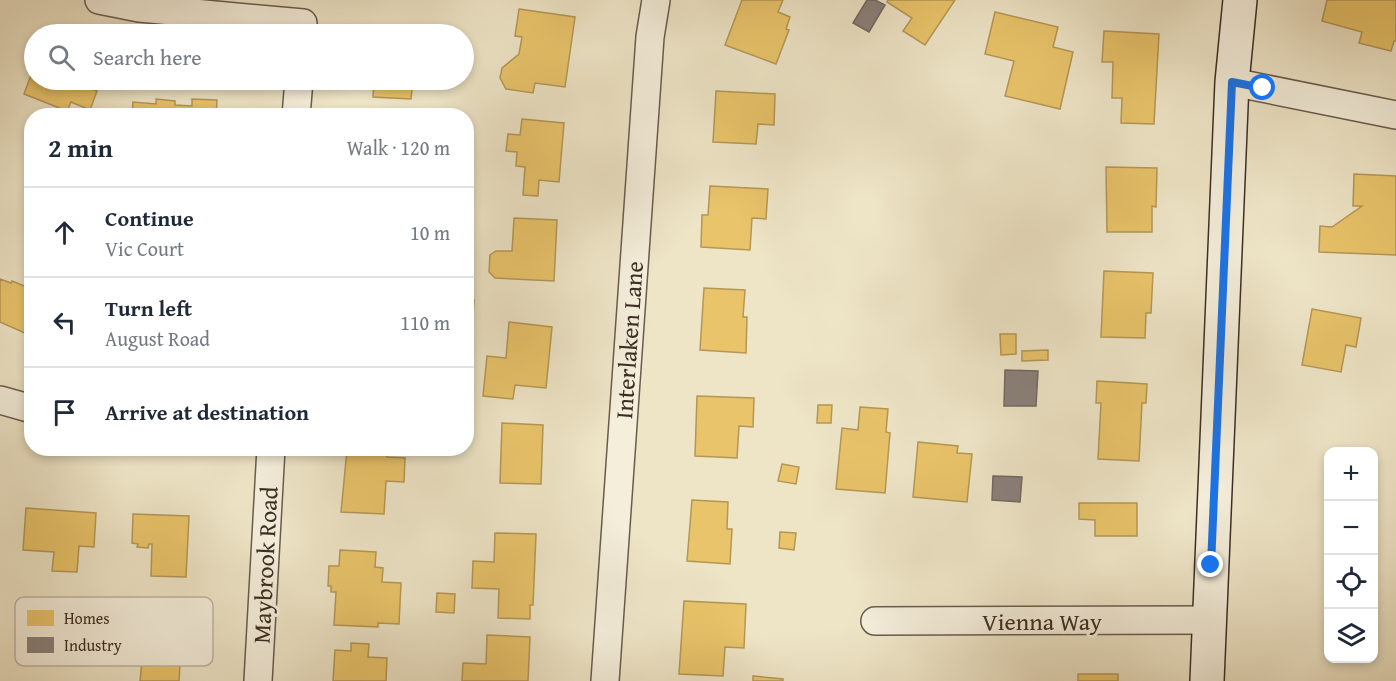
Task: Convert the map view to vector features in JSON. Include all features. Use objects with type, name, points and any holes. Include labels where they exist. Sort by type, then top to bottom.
[{"type":"street","points":[[99,0],[140,8],[303,19]]},
{"type":"street","name":"Interlaken Lane","points":[[605,681],[649,49],[656,0]]},
{"type":"street","points":[[1207,681],[1232,82],[1240,0]]},
{"type":"street","points":[[1232,82],[1396,115]]},
{"type":"street","points":[[297,108],[298,90]]},
{"type":"street","points":[[0,400],[24,407]]},
{"type":"street","name":"Maybrook Road","points":[[258,681],[272,456]]},
{"type":"street","name":"Vienna Way","points":[[874,621],[1210,620]]},
{"type":"building: Homes","points":[[742,0],[783,0],[778,12],[790,17],[786,29],[789,30],[776,64],[725,45]]},
{"type":"building: Homes","points":[[888,0],[955,0],[925,45],[903,31],[912,18],[887,2]]},
{"type":"building: Homes","points":[[1327,0],[1396,0],[1396,41],[1391,51],[1359,43],[1362,32],[1322,21]]},
{"type":"building: Homes","points":[[519,9],[575,17],[565,87],[535,83],[533,93],[506,89],[500,78],[502,68],[519,54],[522,37],[515,36]]},
{"type":"building: Homes","points":[[995,12],[1058,27],[1053,47],[1073,52],[1060,109],[1005,96],[1014,61],[985,54]]},
{"type":"building: Homes","points":[[1104,31],[1159,34],[1154,124],[1121,123],[1122,98],[1112,98],[1113,62],[1102,62]]},
{"type":"building: Homes","points":[[25,90],[97,91],[91,108],[71,102],[68,108],[59,108],[24,94]]},
{"type":"building: Homes","points":[[373,90],[412,90],[411,99],[373,97]]},
{"type":"building: Homes","points":[[716,91],[775,94],[774,125],[758,124],[756,144],[713,142]]},
{"type":"building: Homes","points":[[156,99],[175,101],[175,105],[192,106],[192,99],[217,100],[216,108],[133,108],[133,102],[156,104]]},
{"type":"building: Homes","points":[[522,119],[564,123],[559,182],[539,180],[538,196],[523,195],[525,167],[516,166],[517,152],[506,151],[508,134],[520,135]]},
{"type":"building: Homes","points":[[1106,167],[1157,168],[1156,207],[1152,206],[1152,232],[1107,232]]},
{"type":"building: Homes","points":[[1354,174],[1396,176],[1396,255],[1319,252],[1320,226],[1332,227],[1362,206],[1353,206]]},
{"type":"building: Homes","points":[[710,186],[768,189],[766,219],[752,218],[750,250],[701,247],[702,215],[708,215]]},
{"type":"building: Homes","points":[[514,218],[557,220],[554,281],[495,278],[489,272],[490,255],[496,251],[512,251]]},
{"type":"building: Homes","points":[[1104,271],[1153,273],[1151,313],[1146,313],[1145,338],[1101,337]]},
{"type":"building: Homes","points":[[0,279],[24,286],[24,333],[0,322]]},
{"type":"building: Homes","points":[[704,288],[745,290],[743,317],[747,317],[746,353],[700,350]]},
{"type":"building: Homes","points":[[1312,309],[1361,318],[1356,347],[1346,345],[1341,372],[1302,365]]},
{"type":"building: Homes","points":[[509,322],[552,327],[546,388],[515,385],[513,399],[483,396],[487,356],[506,358]]},
{"type":"building: Homes","points":[[1000,334],[1016,334],[1016,354],[1001,355]]},
{"type":"building: Homes","points":[[1048,350],[1048,360],[1022,361],[1022,351]]},
{"type":"building: Homes","points":[[1097,381],[1147,384],[1146,403],[1142,403],[1139,461],[1098,459],[1101,403],[1096,403]]},
{"type":"building: Homes","points":[[697,396],[754,398],[753,427],[739,426],[737,458],[695,456]]},
{"type":"building: Homes","points":[[818,405],[832,405],[831,423],[817,423]]},
{"type":"building: Homes","points":[[860,407],[888,409],[886,432],[890,433],[885,493],[836,489],[842,428],[858,430]]},
{"type":"building: Homes","points":[[502,423],[543,425],[541,484],[500,483]]},
{"type":"building: Homes","points":[[918,442],[958,446],[957,453],[972,454],[967,502],[913,497]]},
{"type":"building: Homes","points":[[346,456],[405,458],[404,482],[386,481],[384,514],[341,512]]},
{"type":"building: Homes","points":[[782,464],[799,467],[796,484],[778,481]]},
{"type":"building: Homes","points":[[692,500],[728,502],[727,529],[732,529],[730,564],[687,561]]},
{"type":"building: Homes","points":[[1079,503],[1137,503],[1137,536],[1095,536],[1095,520],[1079,519]]},
{"type":"building: Homes","points":[[26,508],[96,513],[94,547],[79,546],[77,572],[52,571],[54,552],[23,550]]},
{"type":"building: Homes","points":[[133,514],[189,516],[186,577],[151,576],[152,544],[149,544],[148,548],[137,547],[138,544],[132,543]]},
{"type":"building: Homes","points":[[780,532],[796,533],[794,550],[779,548]]},
{"type":"building: Homes","points":[[495,533],[536,534],[533,605],[530,605],[530,619],[498,618],[499,589],[472,588],[473,561],[494,562]]},
{"type":"building: Homes","points":[[340,550],[376,552],[375,567],[383,568],[382,582],[401,583],[399,624],[378,623],[378,627],[334,625],[336,592],[331,592],[331,586],[328,586],[329,566],[339,566]]},
{"type":"building: Homes","points":[[437,593],[455,594],[454,613],[436,612]]},
{"type":"building: Homes","points":[[684,601],[746,604],[744,648],[725,647],[723,676],[679,674]]},
{"type":"building: Homes","points":[[487,635],[530,637],[528,681],[462,681],[463,663],[486,664]]},
{"type":"building: Homes","points":[[351,643],[369,644],[368,657],[387,658],[386,681],[333,681],[335,650],[351,651]]},
{"type":"building: Homes","points":[[141,666],[180,666],[179,681],[140,681]]},
{"type":"building: Homes","points":[[1078,674],[1118,674],[1118,681],[1078,681]]},
{"type":"building: Homes","points":[[753,676],[783,679],[783,681],[753,681]]},
{"type":"building: Industry","points":[[867,0],[875,0],[885,5],[869,32],[853,23]]},
{"type":"building: Industry","points":[[1005,370],[1038,371],[1036,406],[1004,406]]},
{"type":"building: Industry","points":[[993,476],[1022,477],[1020,502],[992,500]]},
{"type":"route","points":[[1211,565],[1232,82],[1263,88]]}]
